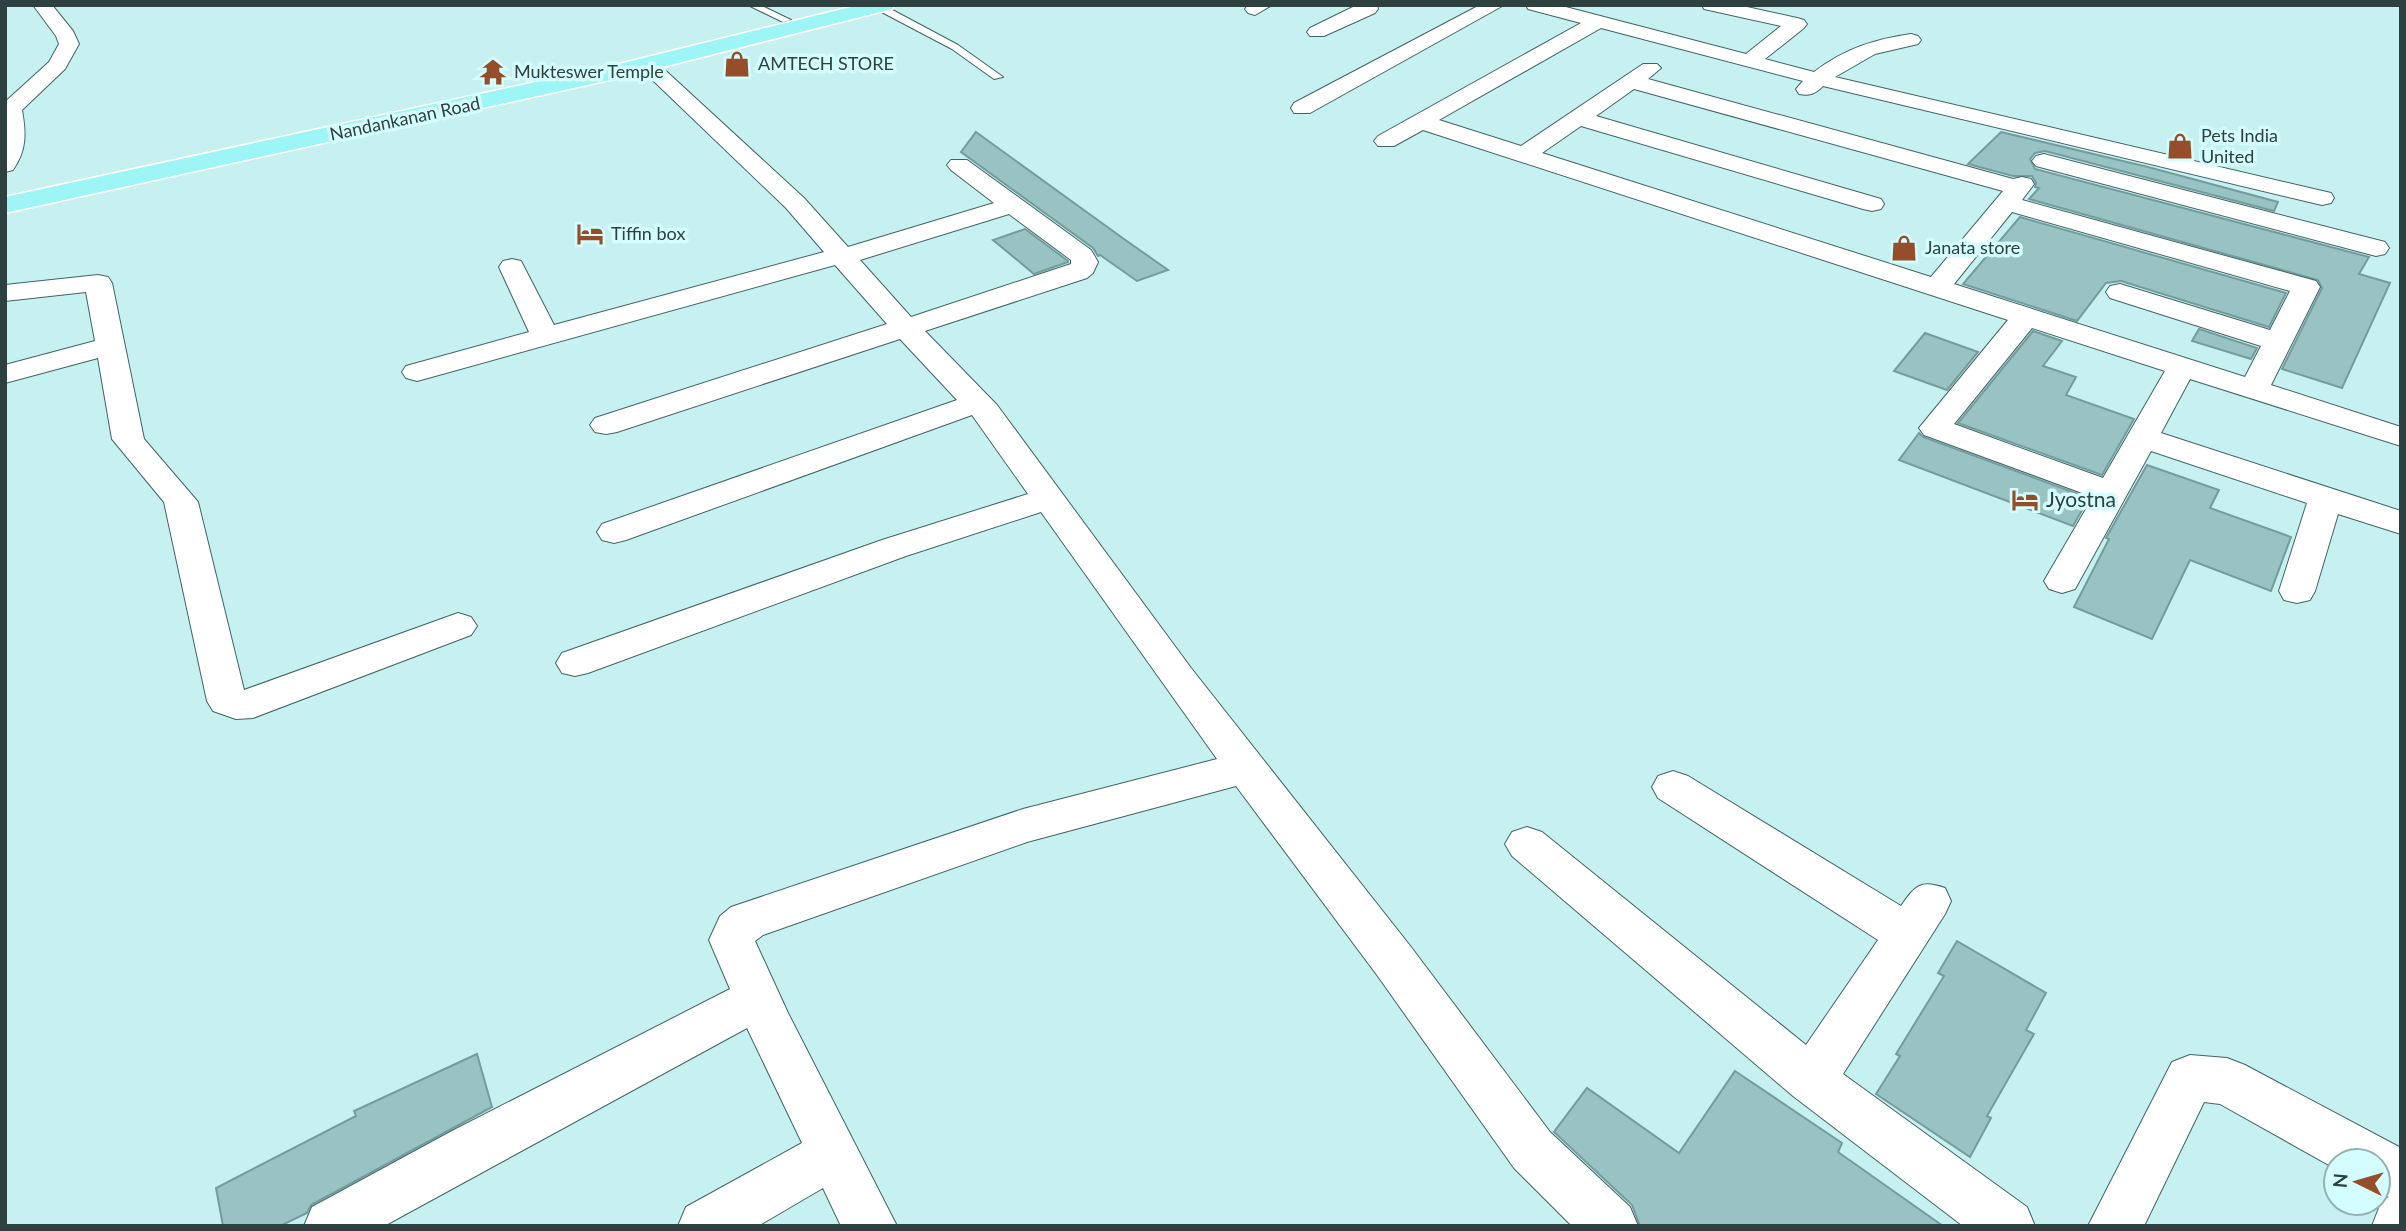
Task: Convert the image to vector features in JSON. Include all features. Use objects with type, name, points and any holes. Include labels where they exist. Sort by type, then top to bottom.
[{"type":"main road","name":"Nandankanan Road","points":[[5,192],[598,65],[844,5]]},
{"type":"main road","name":"Nandankanan Road","points":[[5,205],[648,64],[882,6]]},
{"type":"street","points":[[5,166],[15,140],[11,108],[58,65],[69,44],[66,35],[42,5]]},
{"type":"street","points":[[1317,32],[1368,9],[1367,5]]},
{"type":"street","points":[[1302,108],[1495,5]]},
{"type":"street","points":[[1535,5],[1818,79],[2322,198]]},
{"type":"street","points":[[1386,141],[1594,21],[1614,5]]},
{"type":"street","points":[[1710,5],[1797,24],[1750,61]]},
{"type":"street","points":[[1776,119],[1818,79],[1853,55],[1869,48],[1911,40]]},
{"type":"street","points":[[1524,155],[1685,45]]},
{"type":"street","points":[[648,64],[795,203],[905,327],[977,403],[1177,678],[1394,961],[1532,1150],[1611,1226]]},
{"type":"street","points":[[1631,81],[1776,119],[2013,196],[2135,267],[2276,341]]},
{"type":"street","points":[[1951,111],[1965,93]]},
{"type":"street","points":[[1579,118],[1872,204]]},
{"type":"street","points":[[1422,122],[2401,437]]},
{"type":"street","points":[[1936,289],[2064,137]]},
{"type":"street","points":[[2044,161],[2376,248]]},
{"type":"street","points":[[606,425],[1077,272],[1084,267],[1082,256],[959,165]]},
{"type":"street","points":[[417,372],[842,256],[1013,205]]},
{"type":"street","points":[[512,267],[546,337]]},
{"type":"street","points":[[2089,337],[2135,267]]},
{"type":"street","points":[[2135,267],[2306,287],[2253,390]]},
{"type":"street","points":[[5,293],[38,291],[63,284],[98,283],[128,439],[135,450],[171,486],[181,502],[227,701],[236,705],[253,704],[458,626]]},
{"type":"street","points":[[2025,318],[1935,428],[2112,492]]},
{"type":"street","points":[[5,374],[110,346]]},
{"type":"street","points":[[2062,581],[2182,367]]},
{"type":"street","points":[[614,532],[977,403]]},
{"type":"street","points":[[2143,438],[2401,523]]},
{"type":"street","points":[[575,663],[894,548],[1048,499]]},
{"type":"street","points":[[2297,591],[2325,500]]},
{"type":"street","points":[[870,1226],[758,998],[732,940],[736,930],[747,921],[1023,826],[1247,767]]},
{"type":"street","points":[[1673,787],[1918,918],[1811,1080]]},
{"type":"street","points":[[1527,844],[1811,1080],[2008,1226]]},
{"type":"street","points":[[331,1226],[470,1149],[758,998]]},
{"type":"street","points":[[2115,1226],[2190,1078],[2227,1081],[2347,1147]]},
{"type":"street","points":[[705,1226],[834,1153]]},
{"type":"street","points":[[2399,1226],[2401,1219]]},
{"type":"lane","points":[[752,5],[786,20]]},
{"type":"lane","points":[[882,6],[955,47],[998,77]]},
{"type":"building","points":[[976,132],[1168,270],[1137,281],[1098,256],[1093,248],[961,152]]},
{"type":"building","points":[[2001,132],[2278,202],[2274,211],[2045,151],[2035,153],[2030,159],[2035,169],[2369,257],[2359,274],[2390,283],[2342,388],[2282,369],[2322,288],[2318,280],[2029,199],[2039,188],[2035,187],[2032,176],[2013,176],[1968,164]]},
{"type":"building","points":[[2020,217],[2286,293],[2269,327],[2121,281],[2106,283],[2077,321],[1963,284]]},
{"type":"building","points":[[1025,229],[1068,262],[1034,274],[993,240]]},
{"type":"building","points":[[2199,329],[2257,348],[2251,359],[2192,341]]},
{"type":"building","points":[[2033,331],[2062,341],[2043,366],[2076,377],[2066,395],[2134,419],[2102,475],[1958,423]]},
{"type":"building","points":[[1925,333],[1978,352],[1947,390],[1894,371]]},
{"type":"building","points":[[1919,433],[1923,437],[2089,498],[2073,526],[1899,460]]},
{"type":"building","points":[[2147,465],[2219,490],[2210,508],[2291,537],[2271,591],[2190,560],[2152,639],[2074,607],[2109,539],[2106,538]]},
{"type":"building","points":[[1957,941],[2046,993],[2026,1030],[2034,1034],[1987,1116],[1991,1118],[1970,1157],[1876,1094],[1900,1056],[1896,1054],[1944,976],[1938,973]]},
{"type":"building","points":[[477,1054],[492,1107],[311,1205],[307,1213],[280,1226],[223,1226],[216,1188],[356,1116],[354,1111]]},
{"type":"building","points":[[1735,1071],[1842,1143],[1838,1152],[1943,1226],[1640,1226],[1632,1205],[1554,1132],[1587,1088],[1679,1153]]},
{"type":"place","name":"AMTECH STORE","points":[[737,64]]},
{"type":"place","name":"Mukteswer Temple","points":[[493,72]]},
{"type":"place","name":"Pets India United","points":[[2180,146]]},
{"type":"place","name":"Tiffin box","points":[[590,234]]},
{"type":"place","name":"Janata store","points":[[1904,248]]},
{"type":"place","name":"Jyostna","points":[[2025,500]]}]
